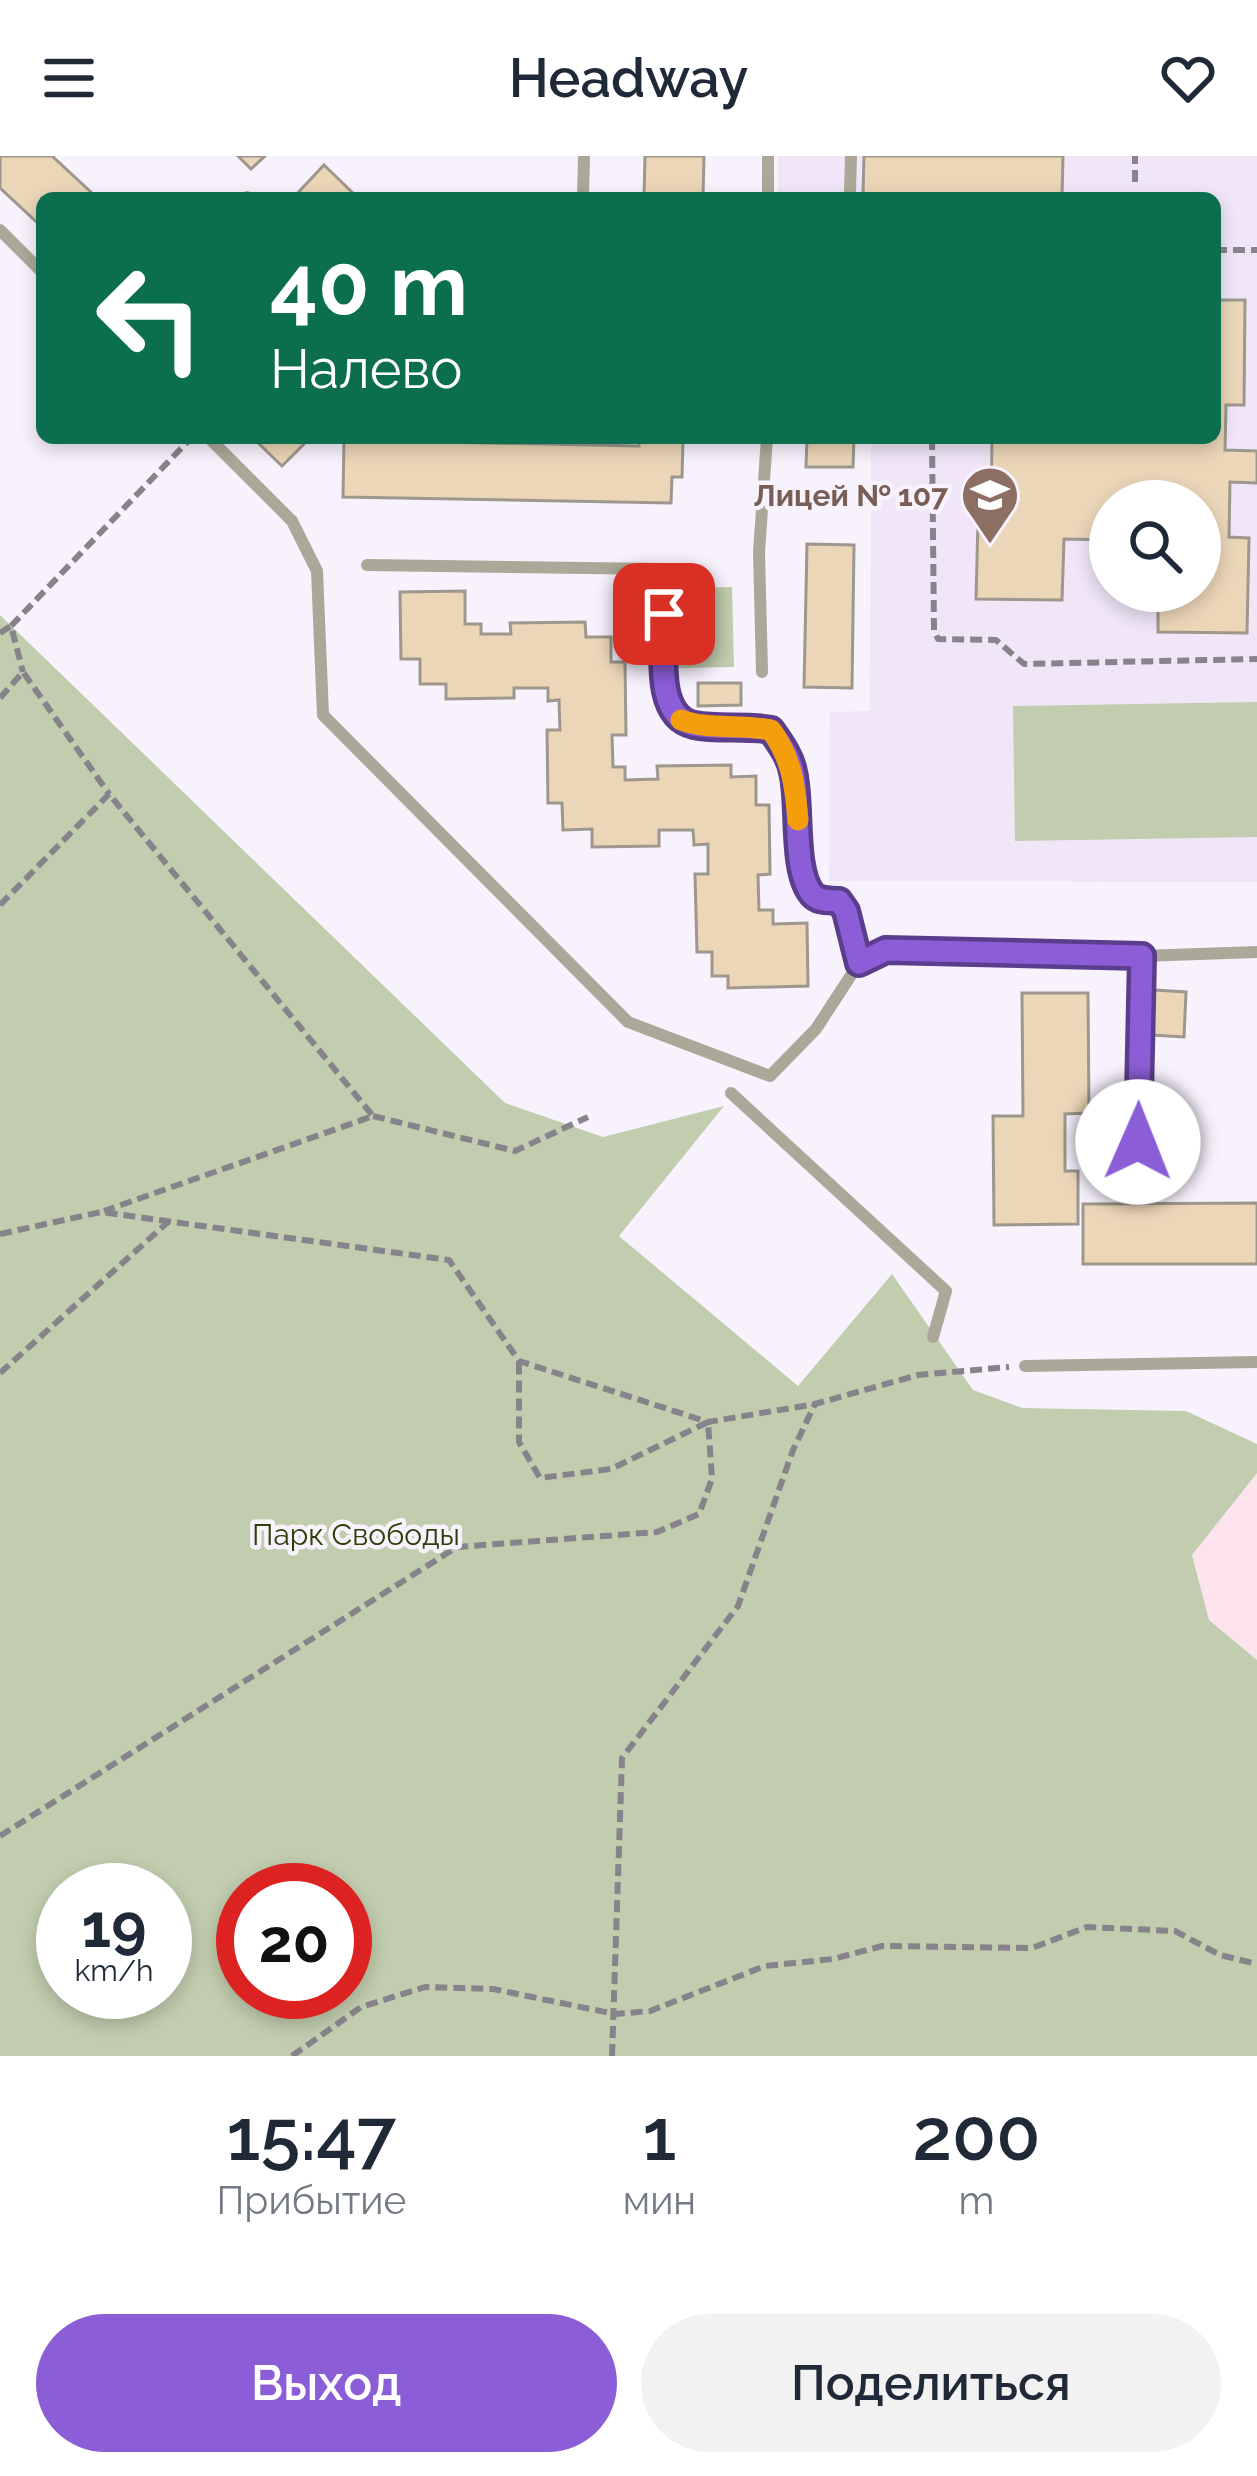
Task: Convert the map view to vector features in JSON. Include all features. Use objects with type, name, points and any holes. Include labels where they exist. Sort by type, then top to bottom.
[{"type":"lane","points":[[583,192],[584,156]]},
{"type":"lane","points":[[768,156],[768,192]]},
{"type":"lane","points":[[850,192],[851,156]]},
{"type":"lane","points":[[0,230],[36,266]]},
{"type":"lane","points":[[215,444],[292,520],[317,571],[323,715],[628,1022],[770,1076],[816,1029],[859,963],[886,950],[1142,956],[1257,952]]},
{"type":"lane","points":[[762,672],[759,552],[767,444]]},
{"type":"lane","points":[[367,565],[662,569],[668,702],[676,718],[696,726],[771,730],[794,772],[803,871],[810,892],[820,900],[839,901],[846,911],[859,963]]},
{"type":"lane","points":[[1138,1142],[1142,956]]},
{"type":"lane","points":[[730,1094],[946,1292],[933,1337]]},
{"type":"lane","points":[[1025,1366],[1257,1362]]},
{"type":"path","points":[[1135,156],[1135,182]]},
{"type":"path","points":[[1221,250],[1257,250]]},
{"type":"path","points":[[0,633],[185,444]]},
{"type":"path","points":[[932,444],[934,630],[938,639],[995,640],[1024,664],[1257,659]]},
{"type":"path","points":[[11,626],[23,672],[109,794],[374,1116]]},
{"type":"path","points":[[0,698],[23,672]]},
{"type":"path","points":[[0,905],[109,794]]},
{"type":"path","points":[[0,1234],[100,1212],[374,1116],[514,1151],[588,1117]]},
{"type":"path","points":[[100,1212],[449,1260],[519,1360],[519,1442],[539,1478],[611,1469],[708,1422],[815,1404],[918,1375],[1025,1366]]},
{"type":"path","points":[[0,1373],[168,1222]]},
{"type":"path","points":[[519,1360],[708,1422]]},
{"type":"path","points":[[612,2056],[622,1757],[738,1606],[793,1450],[815,1404]]},
{"type":"path","points":[[0,1836],[457,1547],[657,1532],[699,1514],[712,1479],[708,1422]]},
{"type":"path","points":[[292,2056],[361,2007],[425,1987],[493,1989],[615,2014],[650,2012],[765,1966],[833,1960],[882,1946],[1032,1948],[1087,1927],[1175,1931],[1220,1955],[1257,1964]]},
{"type":"shaded area","name":"Лицей № 107","points":[[778,156],[1257,156],[1257,882],[829,881],[830,712],[870,711],[871,444],[1221,444],[1221,192],[778,192]]},
{"type":"shaded area","points":[[1257,1473],[1257,1660],[1209,1620],[1192,1555]]},
{"type":"green space","points":[[732,587],[734,667],[672,668],[670,588]]},
{"type":"green space","name":"Парк Свободы","points":[[0,615],[505,1103],[603,1137],[724,1106],[619,1236],[798,1386],[892,1274],[973,1390],[1022,1408],[1186,1411],[1257,1444],[1257,1473],[1192,1555],[1209,1620],[1257,1660],[1257,2056],[0,2056]]},
{"type":"green space","points":[[1257,702],[1257,837],[1015,841],[1013,706]]},
{"type":"building","points":[[0,156],[52,156],[91,192],[36,192],[36,221],[0,188]]},
{"type":"building","points":[[238,156],[265,156],[251,169]]},
{"type":"building","points":[[645,156],[704,156],[703,192],[644,192]]},
{"type":"building","points":[[864,156],[1063,156],[1062,192],[863,192]]},
{"type":"building","points":[[324,165],[352,192],[299,192]]},
{"type":"building","points":[[1221,300],[1245,300],[1244,405],[1226,405],[1225,450],[1257,451],[1257,483],[1230,482],[1229,537],[1249,538],[1247,633],[1158,632],[1158,612],[1221,612],[1221,480],[1089,480],[1089,540],[1064,539],[1062,600],[976,599],[978,522],[991,522],[992,444],[1221,444]]},
{"type":"building","points":[[259,444],[304,444],[282,466]]},
{"type":"building","points":[[344,444],[683,444],[682,477],[672,477],[671,503],[343,497]]},
{"type":"building","points":[[807,444],[854,444],[853,467],[806,467]]},
{"type":"building","points":[[807,544],[854,545],[852,688],[804,687]]},
{"type":"building","points":[[465,591],[465,624],[481,624],[481,634],[511,634],[510,623],[585,622],[586,637],[611,637],[611,662],[625,662],[626,735],[612,735],[613,767],[625,767],[625,780],[658,779],[657,766],[731,765],[731,777],[756,776],[756,805],[769,805],[770,874],[758,875],[759,910],[773,910],[773,924],[807,923],[808,986],[728,988],[728,976],[712,976],[712,952],[697,952],[695,874],[708,874],[708,844],[694,845],[693,830],[659,830],[659,846],[592,847],[592,829],[563,830],[562,803],[548,803],[547,730],[560,730],[559,700],[548,701],[548,688],[514,688],[514,698],[446,699],[446,684],[420,684],[420,659],[401,659],[400,592]]},
{"type":"building","points":[[698,683],[741,683],[741,705],[698,706]]},
{"type":"building","points":[[1154,990],[1186,992],[1184,1037],[1152,1035]]},
{"type":"building","points":[[1022,993],[1088,993],[1089,1113],[1065,1114],[1065,1171],[1078,1171],[1078,1224],[994,1225],[993,1116],[1023,1116]]},
{"type":"building","points":[[1257,1203],[1257,1264],[1083,1264],[1083,1204]]},
{"type":"slow traffic","points":[[681,720],[696,726],[771,730],[794,772],[798,820]]},
{"type":"place","name":"Лицей № 107","points":[[990,546]]},
{"type":"route","points":[[664,614],[668,702],[676,718],[696,726],[771,730],[794,772],[803,871],[810,892],[820,900],[839,901],[846,911],[859,963],[886,950],[1142,956],[1138,1142]]}]
